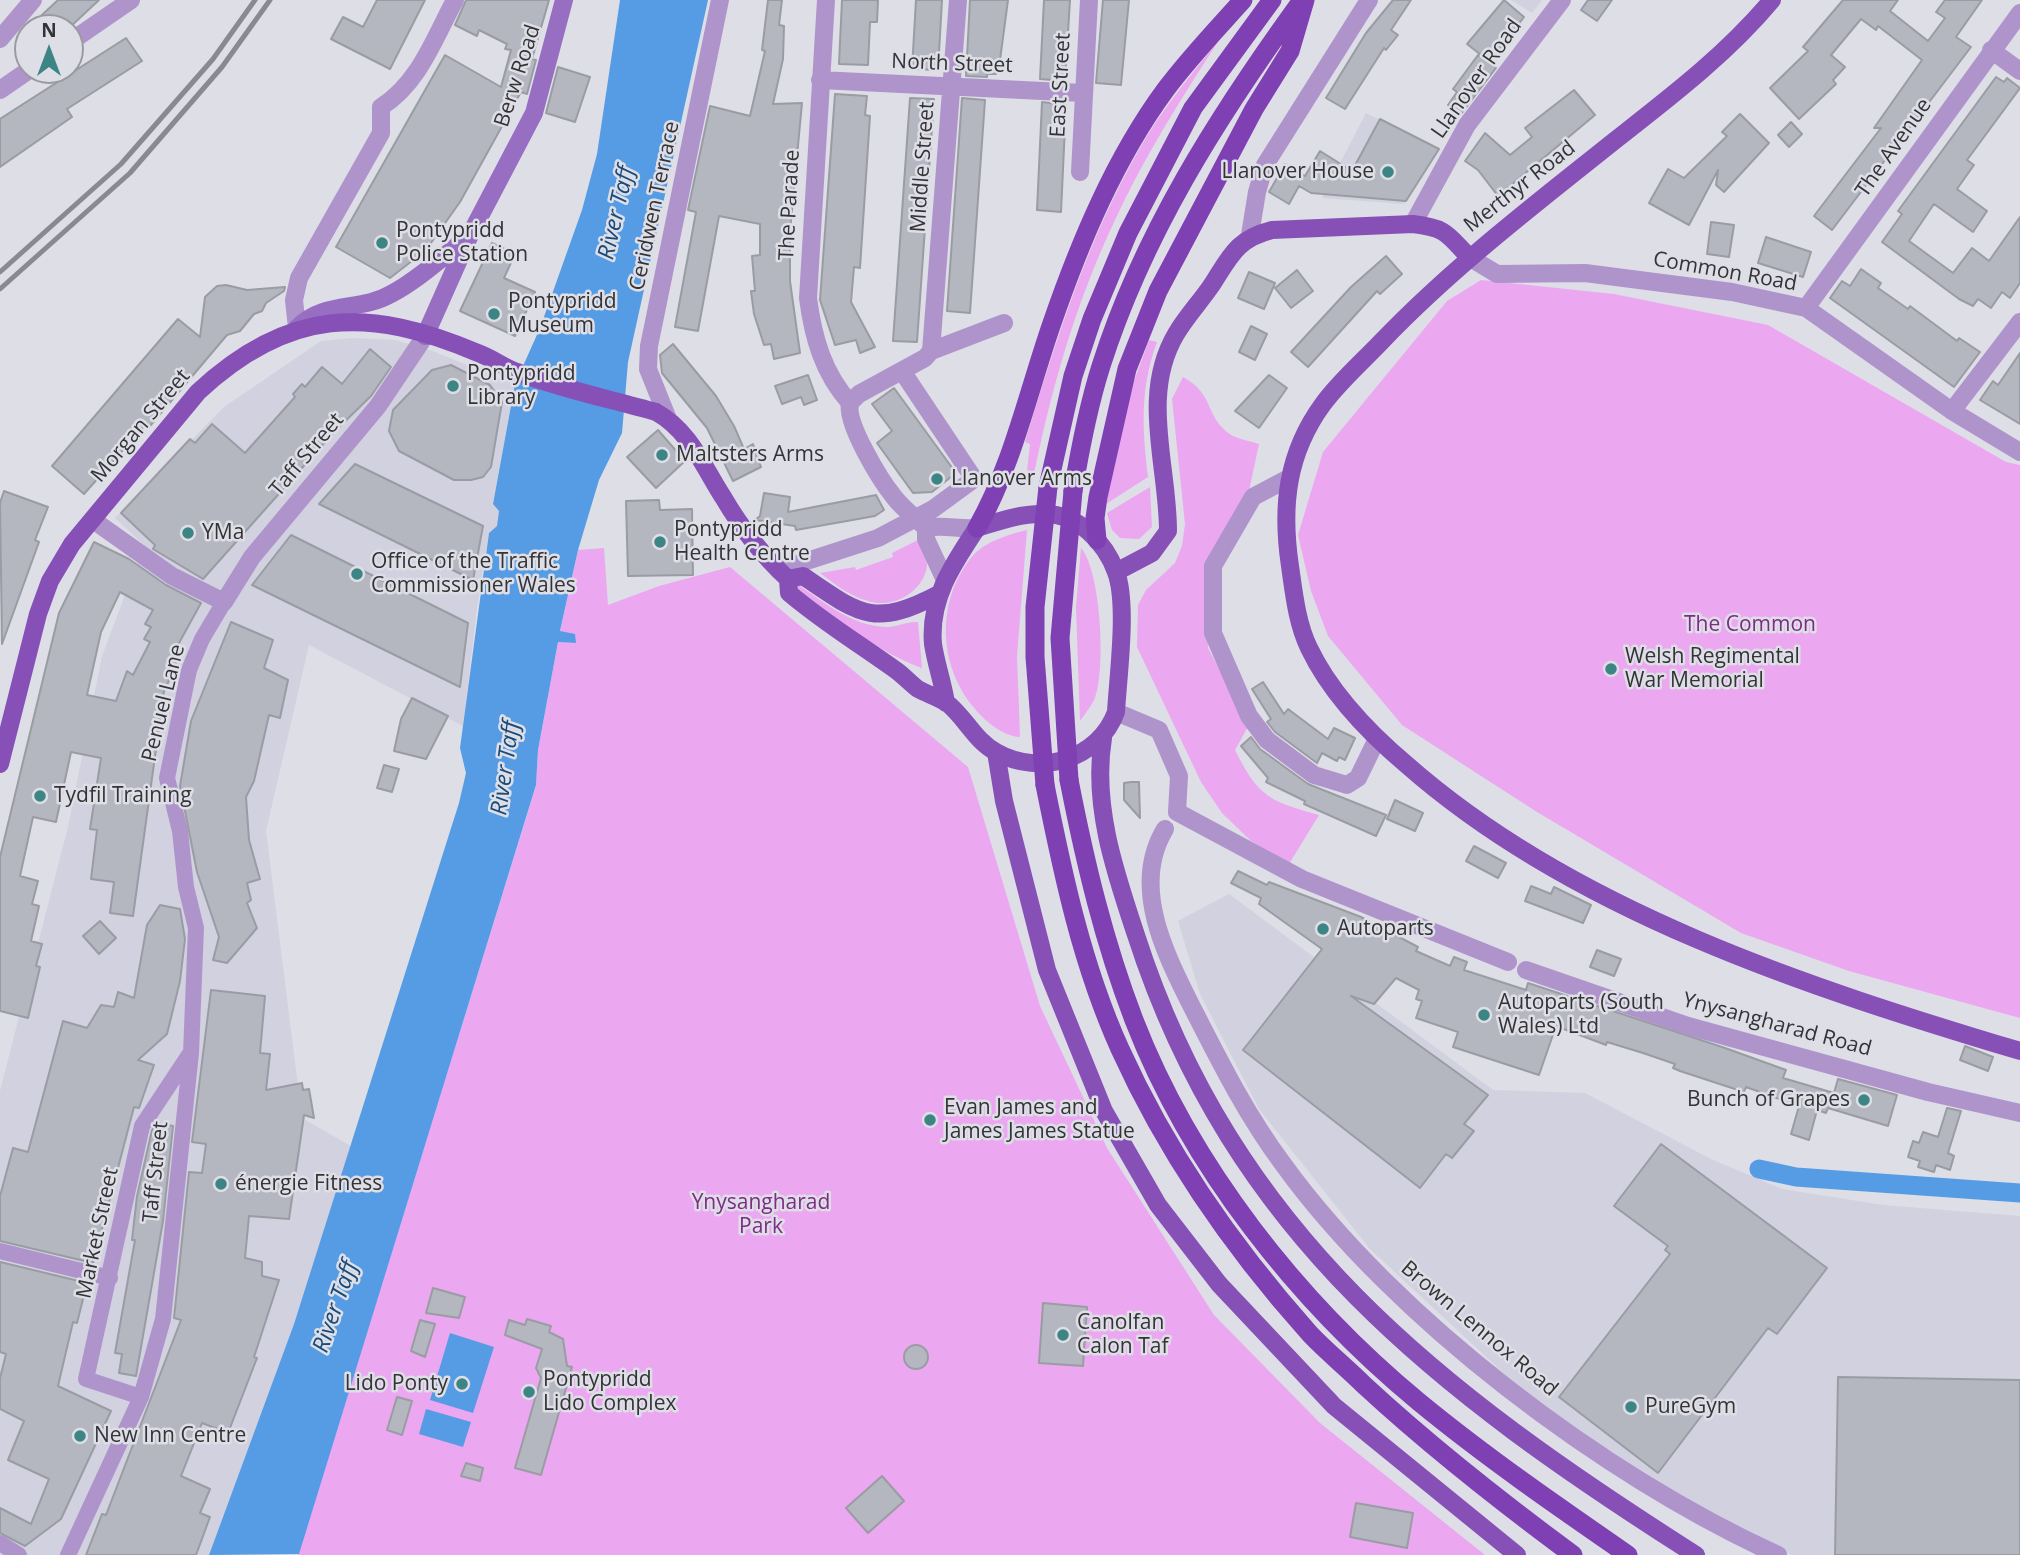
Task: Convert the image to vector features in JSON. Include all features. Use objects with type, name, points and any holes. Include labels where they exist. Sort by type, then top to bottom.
[{"type":"highway","points":[[977,528],[996,494],[1053,321],[1102,200],[1135,136],[1165,90],[1243,0]]},
{"type":"highway","points":[[1272,0],[1194,107],[1128,233],[1092,319],[1073,376],[1048,487],[1035,632],[1045,785],[1064,880],[1085,957],[1120,1049],[1168,1141],[1208,1205],[1311,1335],[1468,1478],[1573,1555]]},
{"type":"highway","points":[[1304,0],[1203,144],[1151,240],[1100,369],[1073,491],[1060,638],[1069,780],[1099,918],[1135,1023],[1181,1116],[1255,1231],[1324,1312],[1417,1400],[1514,1476],[1628,1555]]},
{"type":"highway","points":[[1097,540],[1095,518],[1098,498],[1127,369],[1158,291],[1254,109],[1290,51],[1304,0]]},
{"type":"main road","name":"Berw Road","points":[[425,336],[469,237],[534,113],[565,0]]},
{"type":"main road","name":"Merthyr Road","points":[[1250,235],[1272,230],[1413,224],[1436,227],[1450,233],[1469,257],[1682,88],[1727,49],[1772,0]]},
{"type":"main road","points":[[1116,572],[1152,553],[1168,531],[1157,421],[1157,397],[1162,371],[1175,335],[1233,252],[1250,235]]},
{"type":"main road","name":"Berw Road","points":[[297,328],[308,316],[322,310],[371,303],[391,295],[469,237]]},
{"type":"main road","points":[[1469,257],[1432,289],[1325,402],[1301,439],[1287,479],[1287,548],[1299,623],[1323,670],[1377,739],[1434,789],[1498,837],[1631,908],[1757,966],[2020,1051]]},
{"type":"main road","name":"Morgan Street","points":[[0,764],[38,614],[50,581],[72,544],[198,392],[218,373],[297,328],[356,320],[398,327],[478,352],[518,372],[662,415]]},
{"type":"main road","points":[[662,415],[694,446],[723,498],[783,574],[789,593],[819,619],[918,688],[946,703],[996,752],[1026,762],[1052,761],[1075,757],[1103,738]]},
{"type":"main road","points":[[946,703],[934,646],[934,616],[942,586],[977,528],[1026,514],[1047,514],[1066,517],[1097,540],[1116,572],[1121,596],[1116,712],[1103,738],[1100,785],[1108,845],[1152,985],[1200,1088],[1254,1177],[1333,1275],[1394,1335],[1494,1418],[1578,1480],[1696,1555]]},
{"type":"main road","points":[[783,574],[803,576],[850,606],[880,615],[898,614],[942,586]]},
{"type":"main road","points":[[996,752],[1010,827],[1047,970],[1104,1111],[1158,1205],[1219,1284],[1334,1406],[1517,1555]]},
{"type":"street","points":[[0,39],[33,0]]},
{"type":"street","points":[[84,32],[131,0]]},
{"type":"street","points":[[297,328],[294,300],[299,278],[381,133],[380,107],[397,97],[414,78],[455,0]]},
{"type":"street","name":"Ceridwen Terrace","points":[[662,415],[648,369],[649,346],[720,0]]},
{"type":"street","name":"The Parade","points":[[826,0],[808,298],[812,329],[824,364],[850,403],[849,415],[860,440],[894,498],[921,523]]},
{"type":"street","name":"Middle Street","points":[[931,344],[958,0]]},
{"type":"street","name":"East Street","points":[[1080,173],[1089,0]]},
{"type":"street","points":[[1250,235],[1256,192],[1265,165],[1369,0]]},
{"type":"street","name":"Llanover Road","points":[[1413,224],[1467,125],[1562,0]]},
{"type":"street","name":"The Avenue","points":[[1806,308],[2020,13]]},
{"type":"street","points":[[1992,50],[2020,71]]},
{"type":"street","name":"North Street","points":[[820,80],[1083,93]]},
{"type":"street","name":"Common Road","points":[[1469,257],[1497,274],[1585,273],[1732,292],[1806,308],[1952,411],[2020,452]]},
{"type":"street","points":[[1952,411],[2020,322]]},
{"type":"street","points":[[850,403],[859,394],[925,359],[931,344],[1003,323]]},
{"type":"street","name":"Taff Street","points":[[224,602],[252,557],[378,405],[425,336]]},
{"type":"street","points":[[783,574],[921,523],[974,479],[902,371]]},
{"type":"street","points":[[1287,479],[1253,497],[1213,566],[1213,633],[1249,716],[1267,740],[1314,775],[1347,785],[1358,778],[1377,739]]},
{"type":"street","points":[[93,520],[172,576],[224,602]]},
{"type":"street","points":[[921,523],[960,530],[977,528]]},
{"type":"street","points":[[921,523],[942,586]]},
{"type":"street","name":"Penuel Lane","points":[[167,778],[190,670],[202,639],[224,602]]},
{"type":"street","points":[[1116,712],[1159,730],[1179,776],[1177,813],[1303,879],[1507,962]]},
{"type":"street","name":"Taff Street","points":[[68,1555],[141,1397],[163,1319],[191,1053],[196,928],[167,778]]},
{"type":"street","name":"Brown Lennox Road","points":[[1165,829],[1152,860],[1152,906],[1170,964],[1244,1107],[1308,1197],[1400,1296],[1546,1415],[1627,1470],[1744,1540],[1777,1555]]},
{"type":"street","name":"Ynysangharad Road","points":[[1526,970],[1688,1026],[1928,1092],[2020,1113]]},
{"type":"street","name":"Market Street","points":[[141,1397],[86,1379],[142,1126],[191,1053]]},
{"type":"street","points":[[0,1251],[110,1278]]},
{"type":"street","points":[[0,1543],[19,1555]]},
{"type":"shaded area","points":[[1511,0],[1542,0],[1532,13]]},
{"type":"shaded area","name":"Llanover House","points":[[1366,113],[1439,149],[1404,204],[1322,198]]},
{"type":"shaded area","points":[[352,338],[395,340],[430,350],[515,384],[493,503],[499,511],[497,526],[489,533],[477,608],[463,726],[309,645],[266,831],[302,1118],[351,1146],[294,1324],[209,1555],[0,1555],[0,1091],[68,827],[102,656],[144,545],[115,518],[224,407],[321,341]]},
{"type":"shaded area","points":[[1229,894],[1493,1090],[1585,1093],[1711,1159],[1782,1189],[1883,1205],[2020,1216],[2020,1555],[1792,1555],[1718,1518],[1540,1407],[1370,1249],[1259,1109],[1200,994],[1178,921]]},
{"type":"green space","points":[[1219,40],[1151,151],[1101,252],[1065,349],[1032,484],[1026,481],[1030,444],[1025,442],[1088,255],[1121,183],[1149,134],[1177,92]]},
{"type":"green space","name":"The Common","points":[[1481,280],[1614,294],[1768,325],[2006,462],[2020,465],[2020,1018],[1849,971],[1741,933],[1537,812],[1402,725],[1328,636],[1311,591],[1298,535],[1323,452],[1447,301]]},
{"type":"green space","points":[[1149,340],[1157,342],[1145,392],[1144,442],[1148,477],[1106,504],[1129,395]]},
{"type":"green space","points":[[1183,377],[1200,390],[1215,418],[1227,432],[1259,444],[1249,491],[1207,567],[1208,648],[1249,725],[1235,750],[1243,766],[1259,788],[1277,801],[1319,815],[1289,864],[1251,841],[1222,813],[1201,782],[1137,647],[1138,605],[1146,590],[1175,563],[1182,546],[1185,524],[1172,399]]},
{"type":"green space","points":[[1150,487],[1152,527],[1139,539],[1120,538],[1112,530],[1107,513]]},
{"type":"green space","points":[[1027,530],[1017,656],[1020,737],[1007,734],[990,723],[963,693],[948,655],[946,636],[951,596],[970,559],[988,544]]},
{"type":"green space","points":[[918,540],[927,563],[924,576],[913,591],[896,601],[877,603],[861,599],[820,573],[855,567],[856,570],[893,557],[892,553]]},
{"type":"green space","name":"Ynysangharad Park","points":[[604,548],[608,605],[659,586],[730,567],[968,767],[1040,1006],[1107,1148],[1214,1315],[1320,1423],[1485,1555],[298,1555],[536,786],[538,750],[558,642],[575,643],[560,632],[578,550]]},
{"type":"green space","points":[[1081,548],[1093,577],[1101,644],[1095,698],[1080,721],[1076,607]]},
{"type":"green space","points":[[797,584],[850,618],[874,626],[918,622],[922,668],[888,653],[856,632],[794,588]]},
{"type":"water","name":"River Taff","points":[[620,0],[708,0],[628,362],[622,433],[599,480],[578,550],[560,631],[575,634],[576,643],[558,642],[538,750],[536,785],[299,1554],[209,1555],[294,1324],[459,803],[466,773],[460,748],[489,533],[497,526],[499,511],[493,504],[515,384],[540,328],[582,210],[597,154]]},
{"type":"water","points":[[450,1333],[494,1347],[473,1413],[430,1400]]},
{"type":"water","points":[[426,1409],[471,1422],[463,1447],[419,1434]]},
{"type":"building","points":[[58,0],[99,0],[84,14],[43,14]]},
{"type":"building","points":[[377,0],[425,0],[390,69],[331,39],[343,17],[363,27]]},
{"type":"building","points":[[466,0],[549,0],[532,59],[536,60],[527,94],[521,92],[460,202],[426,250],[390,278],[336,247],[445,55],[501,87],[511,50],[505,49],[507,44],[479,30],[477,36],[455,25]]},
{"type":"building","points":[[768,0],[782,0],[779,25],[784,26],[783,59],[773,104],[802,103],[790,231],[790,281],[800,353],[774,359],[771,344],[764,345],[754,314],[751,291],[755,291],[752,256],[760,255],[760,224],[719,216],[698,331],[675,327],[696,212],[688,210],[710,106],[750,116],[765,51],[762,50]]},
{"type":"building","points":[[842,0],[878,0],[877,22],[870,22],[868,65],[839,64]]},
{"type":"building","points":[[916,0],[942,0],[938,70],[912,69]]},
{"type":"building","points":[[970,0],[1008,0],[1000,60],[996,60],[996,74],[987,74],[987,77],[966,76]]},
{"type":"building","points":[[1044,0],[1070,0],[1065,81],[1040,79]]},
{"type":"building","points":[[1103,0],[1129,0],[1121,85],[1096,83]]},
{"type":"building","points":[[1393,0],[1411,0],[1391,30],[1398,35],[1386,50],[1384,48],[1345,109],[1326,98],[1366,33]]},
{"type":"building","points":[[1504,0],[1524,17],[1490,62],[1467,44]]},
{"type":"building","points":[[1588,0],[1612,0],[1597,21],[1581,10]]},
{"type":"building","points":[[1843,0],[1898,0],[1890,11],[1928,41],[1945,18],[1936,12],[1945,0],[1982,0],[1956,37],[1971,47],[1832,230],[1814,216],[1881,128],[1874,128],[1922,60],[1878,26],[1876,30],[1861,19],[1831,55],[1845,67],[1833,80],[1836,84],[1799,119],[1770,88],[1808,51],[1803,47]]},
{"type":"building","points":[[126,38],[142,61],[67,109],[72,117],[0,167],[0,119],[54,84],[84,84],[84,65]]},
{"type":"building","points":[[1478,55],[1496,68],[1461,114],[1448,105],[1457,92],[1453,89]]},
{"type":"building","points":[[558,67],[590,77],[575,122],[546,113]]},
{"type":"building","points":[[1996,77],[2004,82],[2007,78],[2020,88],[1967,160],[1974,165],[1957,189],[1987,211],[1973,232],[1934,204],[1909,241],[1953,273],[1972,248],[1989,261],[2020,217],[2020,283],[2010,298],[2002,292],[1991,308],[1978,299],[1973,306],[1959,299],[1882,242],[1902,214],[1898,211]]},
{"type":"building","points":[[1574,90],[1595,115],[1498,196],[1478,170],[1465,161],[1485,133],[1510,155],[1532,137],[1525,128]]},
{"type":"building","points":[[835,94],[867,96],[865,115],[870,116],[860,268],[854,267],[851,302],[875,347],[860,353],[856,340],[835,345],[820,300]]},
{"type":"building","points":[[910,98],[934,99],[917,342],[893,341]]},
{"type":"building","points":[[962,98],[985,100],[970,313],[947,311]]},
{"type":"building","points":[[1042,102],[1066,105],[1061,212],[1037,210]]},
{"type":"building","points":[[1740,114],[1769,143],[1724,192],[1716,185],[1718,170],[1689,225],[1649,203],[1668,169],[1684,178],[1727,136],[1722,132]]},
{"type":"building","name":"Llanover House","points":[[1380,119],[1439,149],[1406,201],[1311,193],[1299,186],[1289,204],[1269,192],[1285,164],[1305,176],[1320,151],[1352,171]]},
{"type":"building","points":[[1791,122],[1802,134],[1789,147],[1778,135]]},
{"type":"building","points":[[1711,222],[1734,225],[1729,257],[1707,254]]},
{"type":"building","points":[[1766,237],[1811,252],[1803,277],[1758,263]]},
{"type":"building","points":[[492,243],[515,254],[504,278],[535,292],[515,336],[460,311]]},
{"type":"building","points":[[1386,256],[1402,274],[1380,294],[1377,291],[1308,367],[1291,352],[1351,287]]},
{"type":"building","points":[[1861,269],[1881,283],[1878,288],[1908,309],[1910,306],[1957,341],[1959,338],[1980,352],[1954,387],[1830,298],[1842,281],[1850,286]]},
{"type":"building","points":[[1297,270],[1313,291],[1291,308],[1275,288]]},
{"type":"building","points":[[1249,272],[1275,283],[1264,309],[1238,298]]},
{"type":"building","points":[[226,285],[247,290],[285,287],[284,291],[266,303],[262,311],[254,314],[240,331],[227,335],[150,426],[147,423],[84,494],[52,466],[178,319],[200,337],[205,297],[217,286]]},
{"type":"building","points":[[1251,326],[1267,334],[1255,360],[1239,352]]},
{"type":"building","points":[[673,344],[716,396],[744,449],[753,444],[761,467],[733,481],[707,428],[662,373],[660,355]]},
{"type":"building","points":[[370,349],[391,367],[371,396],[334,432],[203,579],[153,549],[155,545],[121,513],[190,439],[195,443],[212,424],[245,453],[295,397],[293,394],[302,384],[305,387],[322,367],[342,384]]},
{"type":"building","points":[[2020,353],[2020,424],[1980,400],[1993,381],[1998,385]]},
{"type":"building","points":[[451,365],[490,385],[502,402],[491,467],[483,477],[471,480],[454,480],[399,451],[389,431],[393,410],[432,370]]},
{"type":"building","points":[[808,375],[817,400],[804,405],[801,397],[782,404],[775,386]]},
{"type":"building","points":[[1269,375],[1287,388],[1259,428],[1235,411]]},
{"type":"building","points":[[894,388],[956,473],[932,492],[913,493],[877,443],[892,431],[872,404]]},
{"type":"building","points":[[658,430],[685,461],[656,488],[627,457]]},
{"type":"building","points":[[355,464],[483,526],[473,580],[319,504]]},
{"type":"building","points":[[4,491],[48,507],[35,540],[39,542],[2,644],[0,503]]},
{"type":"building","points":[[764,493],[790,497],[788,512],[876,495],[884,510],[875,516],[796,530],[795,526],[755,520],[760,516]]},
{"type":"building","name":"Pontypridd Health Centre","points":[[659,500],[660,510],[692,509],[693,575],[628,576],[626,501]]},
{"type":"building","points":[[291,535],[468,623],[460,687],[252,585]]},
{"type":"building","points":[[94,542],[129,559],[166,585],[201,603],[179,643],[175,668],[164,691],[133,916],[110,913],[114,882],[91,879],[97,830],[90,829],[101,758],[71,752],[56,822],[33,817],[20,876],[38,881],[32,904],[39,906],[31,941],[42,944],[36,966],[40,967],[28,1018],[0,1011],[0,857],[59,613]],"holes":[[[120,592],[153,610],[145,624],[151,627],[144,639],[150,642],[133,675],[127,671],[116,701],[87,695],[101,632]]]},
{"type":"building","points":[[231,622],[273,640],[264,668],[288,680],[280,718],[269,715],[254,781],[246,797],[249,840],[260,879],[247,883],[251,900],[247,903],[257,928],[227,963],[213,960],[219,937],[197,872],[180,786],[191,721]]},
{"type":"building","points":[[1263,682],[1284,714],[1288,709],[1328,739],[1334,728],[1355,738],[1345,760],[1339,757],[1337,761],[1322,753],[1317,763],[1275,732],[1267,722],[1271,719],[1252,689]]},
{"type":"building","points":[[412,698],[448,716],[426,759],[394,751],[401,719]]},
{"type":"building","points":[[1251,737],[1260,749],[1308,784],[1386,815],[1376,836],[1304,804],[1305,801],[1266,782],[1268,778],[1241,746]]},
{"type":"building","points":[[384,765],[399,769],[392,792],[377,788]]},
{"type":"building","points":[[1139,782],[1140,818],[1124,800],[1124,783]]},
{"type":"building","points":[[1395,800],[1423,813],[1415,831],[1387,819]]},
{"type":"building","points":[[1474,846],[1506,863],[1498,878],[1466,861]]},
{"type":"building","points":[[1238,871],[1267,885],[1269,882],[1361,917],[1418,947],[1416,951],[1450,966],[1454,957],[1467,962],[1464,970],[1526,990],[1528,983],[1725,1048],[1786,1070],[1783,1078],[1834,1093],[1838,1079],[1897,1095],[1888,1126],[1828,1108],[1826,1113],[1817,1110],[1809,1140],[1791,1134],[1799,1106],[1746,1087],[1744,1092],[1680,1071],[1673,1068],[1675,1064],[1607,1042],[1606,1045],[1556,1026],[1539,1075],[1453,1047],[1458,1032],[1416,1018],[1422,1001],[1416,999],[1419,990],[1396,978],[1374,1004],[1351,996],[1488,1095],[1464,1124],[1474,1131],[1452,1158],[1446,1154],[1420,1188],[1243,1050],[1322,949],[1259,904],[1261,898],[1231,883]]},
{"type":"building","points":[[1531,886],[1551,894],[1554,887],[1591,905],[1583,923],[1525,901]]},
{"type":"building","points":[[160,905],[180,909],[185,939],[180,981],[167,1034],[138,1060],[154,1065],[139,1108],[134,1107],[93,1263],[0,1241],[0,1196],[13,1148],[28,1152],[63,1021],[87,1028],[101,1005],[114,1007],[118,992],[134,998],[147,925]]},
{"type":"building","points":[[100,921],[116,938],[99,954],[83,936]]},
{"type":"building","points":[[1597,950],[1621,959],[1614,976],[1590,967]]},
{"type":"building","points":[[211,990],[265,996],[260,1053],[270,1054],[266,1090],[302,1083],[303,1090],[309,1089],[314,1118],[304,1115],[289,1219],[249,1216],[245,1258],[262,1262],[262,1276],[279,1280],[254,1357],[257,1358],[228,1433],[202,1423],[181,1476],[210,1489],[200,1513],[210,1517],[196,1555],[86,1555],[102,1514],[106,1515],[181,1320],[174,1318],[189,1172],[202,1173],[206,1144],[192,1142]]},
{"type":"building","points":[[1965,1046],[1993,1057],[1988,1071],[1960,1060]]},
{"type":"building","points":[[1947,1108],[1961,1111],[1948,1153],[1954,1156],[1950,1170],[1936,1165],[1934,1172],[1918,1167],[1920,1161],[1908,1157],[1913,1141],[1919,1143],[1923,1132],[1938,1137]]},
{"type":"building","points":[[157,1123],[173,1126],[163,1221],[136,1376],[119,1373],[122,1354],[115,1353],[135,1240],[132,1240],[137,1196],[152,1130]]},
{"type":"building","points":[[1661,1144],[1827,1268],[1777,1334],[1768,1328],[1658,1473],[1559,1397],[1670,1254],[1665,1250],[1668,1246],[1614,1206]]},
{"type":"building","points":[[0,1262],[87,1283],[77,1323],[73,1322],[58,1386],[111,1411],[61,1519],[25,1546],[0,1533],[0,1508],[31,1524],[49,1479],[8,1460],[24,1421],[0,1409],[0,1378],[6,1354],[0,1352]]},
{"type":"building","points":[[433,1288],[465,1297],[459,1318],[426,1313]]},
{"type":"building","name":"Canolfan Calon Taf","points":[[1043,1303],[1087,1307],[1083,1366],[1039,1363]]},
{"type":"building","points":[[527,1319],[551,1326],[549,1332],[563,1339],[567,1366],[572,1367],[541,1475],[515,1468],[541,1378],[536,1368],[542,1349],[505,1335],[509,1320],[525,1325]]},
{"type":"building","points":[[420,1320],[435,1324],[425,1357],[411,1351]]},
{"type":"building","points":[[916,1345],[925,1348],[928,1357],[925,1366],[916,1369],[907,1366],[904,1357],[907,1348]]},
{"type":"building","points":[[1838,1377],[2020,1380],[2020,1555],[1835,1555]]},
{"type":"building","points":[[397,1397],[412,1401],[402,1435],[387,1430]]},
{"type":"building","points":[[466,1463],[483,1468],[480,1481],[461,1476]]},
{"type":"building","points":[[882,1476],[904,1501],[868,1533],[846,1508]]},
{"type":"building","points":[[1356,1503],[1413,1513],[1407,1548],[1350,1537]]},
{"type":"waterway","points":[[1759,1169],[1796,1177],[2020,1193]]},
{"type":"railway","points":[[0,272],[121,164],[213,59],[255,0]]},
{"type":"railway","points":[[0,289],[130,173],[222,67],[270,0]]},
{"type":"place","name":"Llanover House","points":[[1388,172]]},
{"type":"place","name":"Pontypridd Police Station","points":[[382,243]]},
{"type":"place","name":"Pontypridd Museum","points":[[494,314]]},
{"type":"place","name":"Pontypridd Library","points":[[453,386]]},
{"type":"place","name":"Maltsters Arms","points":[[662,455]]},
{"type":"place","name":"Llanover Arms","points":[[937,479]]},
{"type":"place","name":"YMa","points":[[188,533]]},
{"type":"place","name":"Pontypridd Health Centre","points":[[660,542]]},
{"type":"place","name":"Office of the Traffic Commissioner Wales","points":[[357,574]]},
{"type":"place","name":"Welsh Regimental War Memorial","points":[[1611,669]]},
{"type":"place","name":"Tydfil Training","points":[[40,796]]},
{"type":"place","name":"Autoparts","points":[[1323,929]]},
{"type":"place","name":"Autoparts (South Wales) Ltd","points":[[1484,1015]]},
{"type":"place","name":"Bunch of Grapes","points":[[1864,1100]]},
{"type":"place","name":"Evan James and James James Statue","points":[[930,1120]]},
{"type":"place","name":"énergie Fitness","points":[[221,1184]]},
{"type":"place","name":"Canolfan Calon Taf","points":[[1063,1335]]},
{"type":"place","name":"Lido Ponty","points":[[462,1384]]},
{"type":"place","name":"Pontypridd Lido Complex","points":[[529,1392]]},
{"type":"place","name":"PureGym","points":[[1631,1407]]},
{"type":"place","name":"New Inn Centre","points":[[80,1436]]}]
